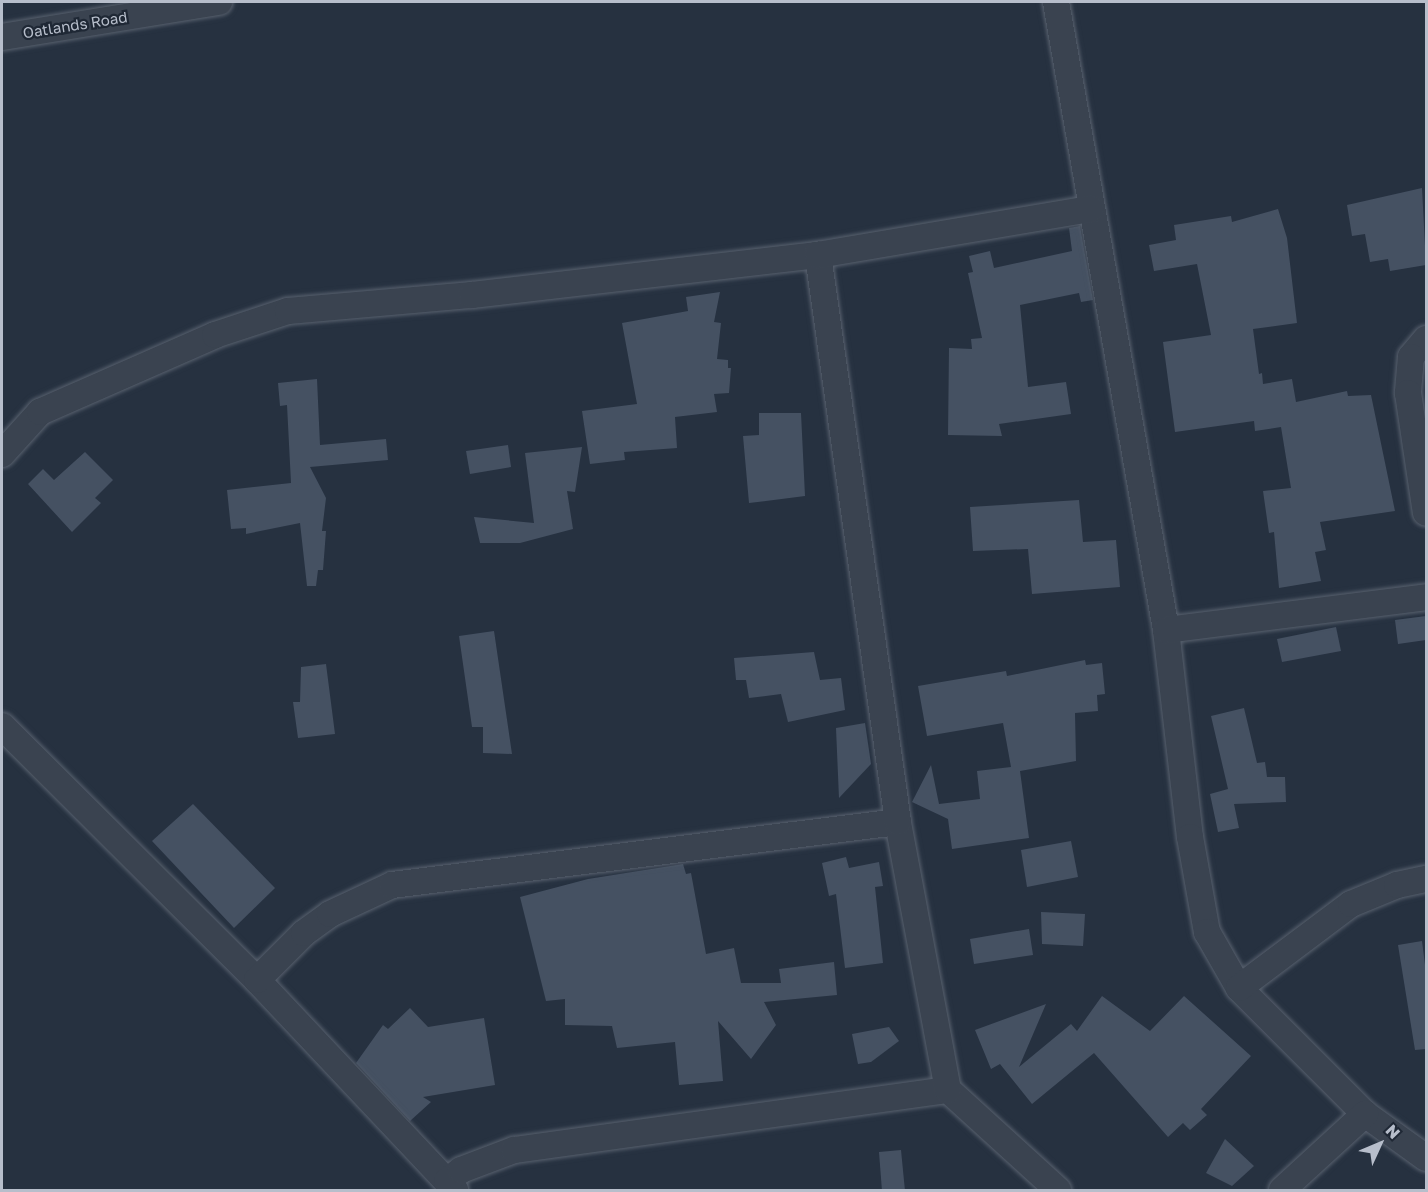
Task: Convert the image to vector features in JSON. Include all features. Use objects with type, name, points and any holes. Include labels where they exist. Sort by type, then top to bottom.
[{"type":"street","name":"Oatlands Road","points":[[2,37],[219,2]]},
{"type":"street","points":[[1056,2],[1166,630],[1190,837],[1207,932],[1239,988],[1365,1114],[1426,1158]]},
{"type":"street","points":[[2,454],[40,412],[214,335],[288,311],[472,295],[818,255],[1091,209]]},
{"type":"street","points":[[818,255],[898,822],[948,1090],[1058,1191]]},
{"type":"street","points":[[1426,339],[1411,357],[1408,393],[1426,513]]},
{"type":"street","points":[[1166,630],[1426,597]]},
{"type":"street","points":[[2,726],[257,980],[451,1186],[461,1170],[514,1150],[948,1090]]},
{"type":"street","points":[[257,980],[304,933],[330,914],[392,885],[898,822]]},
{"type":"street","points":[[1239,988],[1351,904],[1397,885],[1426,879]]},
{"type":"street","points":[[1282,1191],[1365,1114]]},
{"type":"building","points":[[1422,188],[1426,265],[1390,271],[1388,259],[1370,262],[1365,234],[1352,236],[1347,205]]},
{"type":"building","points":[[1278,209],[1287,238],[1297,323],[1253,329],[1259,374],[1262,373],[1263,384],[1292,379],[1296,402],[1347,391],[1348,396],[1371,395],[1395,511],[1320,522],[1326,550],[1315,552],[1321,581],[1279,588],[1274,532],[1269,533],[1263,491],[1291,488],[1281,427],[1255,431],[1254,421],[1175,432],[1163,342],[1211,335],[1197,264],[1154,271],[1149,245],[1176,240],[1174,225],[1231,216],[1232,222]]},
{"type":"building","points":[[1080,226],[1093,300],[1081,302],[1079,293],[1020,305],[1028,387],[1066,382],[1071,414],[999,424],[1002,436],[948,435],[949,348],[972,349],[971,339],[982,338],[968,273],[973,272],[969,256],[990,251],[994,268],[1072,251],[1069,228]]},
{"type":"building","points":[[720,292],[714,322],[721,323],[717,359],[728,360],[728,368],[731,368],[729,393],[714,394],[717,412],[675,417],[677,448],[624,452],[625,460],[590,464],[582,411],[637,404],[622,323],[688,311],[686,297]]},
{"type":"building","points":[[317,379],[320,445],[386,439],[388,460],[310,467],[326,498],[322,531],[326,531],[323,570],[318,570],[316,586],[307,586],[300,523],[246,534],[246,528],[231,529],[227,490],[291,483],[287,405],[280,406],[278,383]]},
{"type":"building","points":[[759,413],[801,413],[805,496],[749,503],[743,436],[759,435]]},
{"type":"building","points":[[508,445],[511,467],[470,474],[466,451]]},
{"type":"building","points":[[582,447],[575,492],[567,491],[573,529],[520,543],[480,543],[474,517],[534,523],[525,453]]},
{"type":"building","points":[[85,452],[113,480],[95,498],[101,503],[72,532],[28,484],[43,469],[54,480]]},
{"type":"building","points":[[1079,500],[1083,542],[1116,540],[1120,587],[1032,594],[1028,549],[973,551],[970,507]]},
{"type":"building","points":[[1426,616],[1426,640],[1398,644],[1395,620]]},
{"type":"building","points":[[1336,627],[1341,651],[1282,662],[1277,639]]},
{"type":"building","points":[[494,631],[512,754],[483,753],[483,727],[472,727],[459,636]]},
{"type":"building","points":[[814,652],[820,680],[841,678],[845,710],[788,722],[781,694],[749,698],[746,680],[736,680],[734,658]]},
{"type":"building","points":[[1085,660],[1086,665],[1102,663],[1105,694],[1097,695],[1098,711],[1075,713],[1076,761],[1020,771],[1029,838],[952,849],[948,819],[912,802],[931,765],[939,804],[980,799],[977,771],[1011,767],[1003,723],[927,736],[918,686],[1006,671],[1007,676]]},
{"type":"building","points":[[326,664],[335,734],[298,738],[293,702],[300,702],[301,667]]},
{"type":"building","points":[[1244,708],[1257,763],[1265,762],[1267,777],[1285,777],[1286,802],[1234,804],[1239,828],[1218,832],[1210,794],[1228,789],[1211,716]]},
{"type":"building","points":[[865,723],[871,764],[839,798],[836,728]]},
{"type":"building","points":[[193,804],[275,888],[234,928],[152,841]]},
{"type":"building","points":[[1071,841],[1078,877],[1027,887],[1021,850]]},
{"type":"building","points":[[846,857],[849,868],[879,862],[883,886],[875,887],[883,963],[845,968],[836,894],[829,896],[822,863]]},
{"type":"building","points":[[683,864],[686,874],[691,873],[706,954],[734,948],[741,983],[781,983],[779,969],[834,962],[837,995],[764,1002],[776,1025],[751,1059],[718,1021],[723,1081],[679,1085],[675,1042],[617,1048],[612,1026],[565,1025],[565,999],[546,1001],[520,897],[588,879]]},
{"type":"building","points":[[1041,912],[1085,914],[1083,946],[1042,944]]},
{"type":"building","points":[[1029,929],[1033,955],[974,964],[970,939]]},
{"type":"building","points":[[1422,941],[1426,973],[1426,1049],[1415,1050],[1398,945]]},
{"type":"building","points":[[1102,996],[1150,1031],[1184,996],[1251,1056],[1201,1109],[1207,1115],[1190,1130],[1183,1123],[1168,1137],[1094,1053],[1032,1104],[1000,1064],[991,1069],[975,1030],[1046,1004],[1019,1067],[1071,1024],[1077,1031]]},
{"type":"building","points":[[410,1008],[428,1027],[484,1018],[495,1085],[423,1097],[431,1102],[410,1121],[356,1063],[383,1025],[388,1029]]},
{"type":"building","points":[[889,1027],[899,1041],[871,1062],[858,1064],[852,1034]]},
{"type":"building","points":[[1225,1139],[1254,1166],[1232,1186],[1206,1173]]},
{"type":"building","points":[[901,1150],[905,1191],[882,1191],[879,1152]]}]
